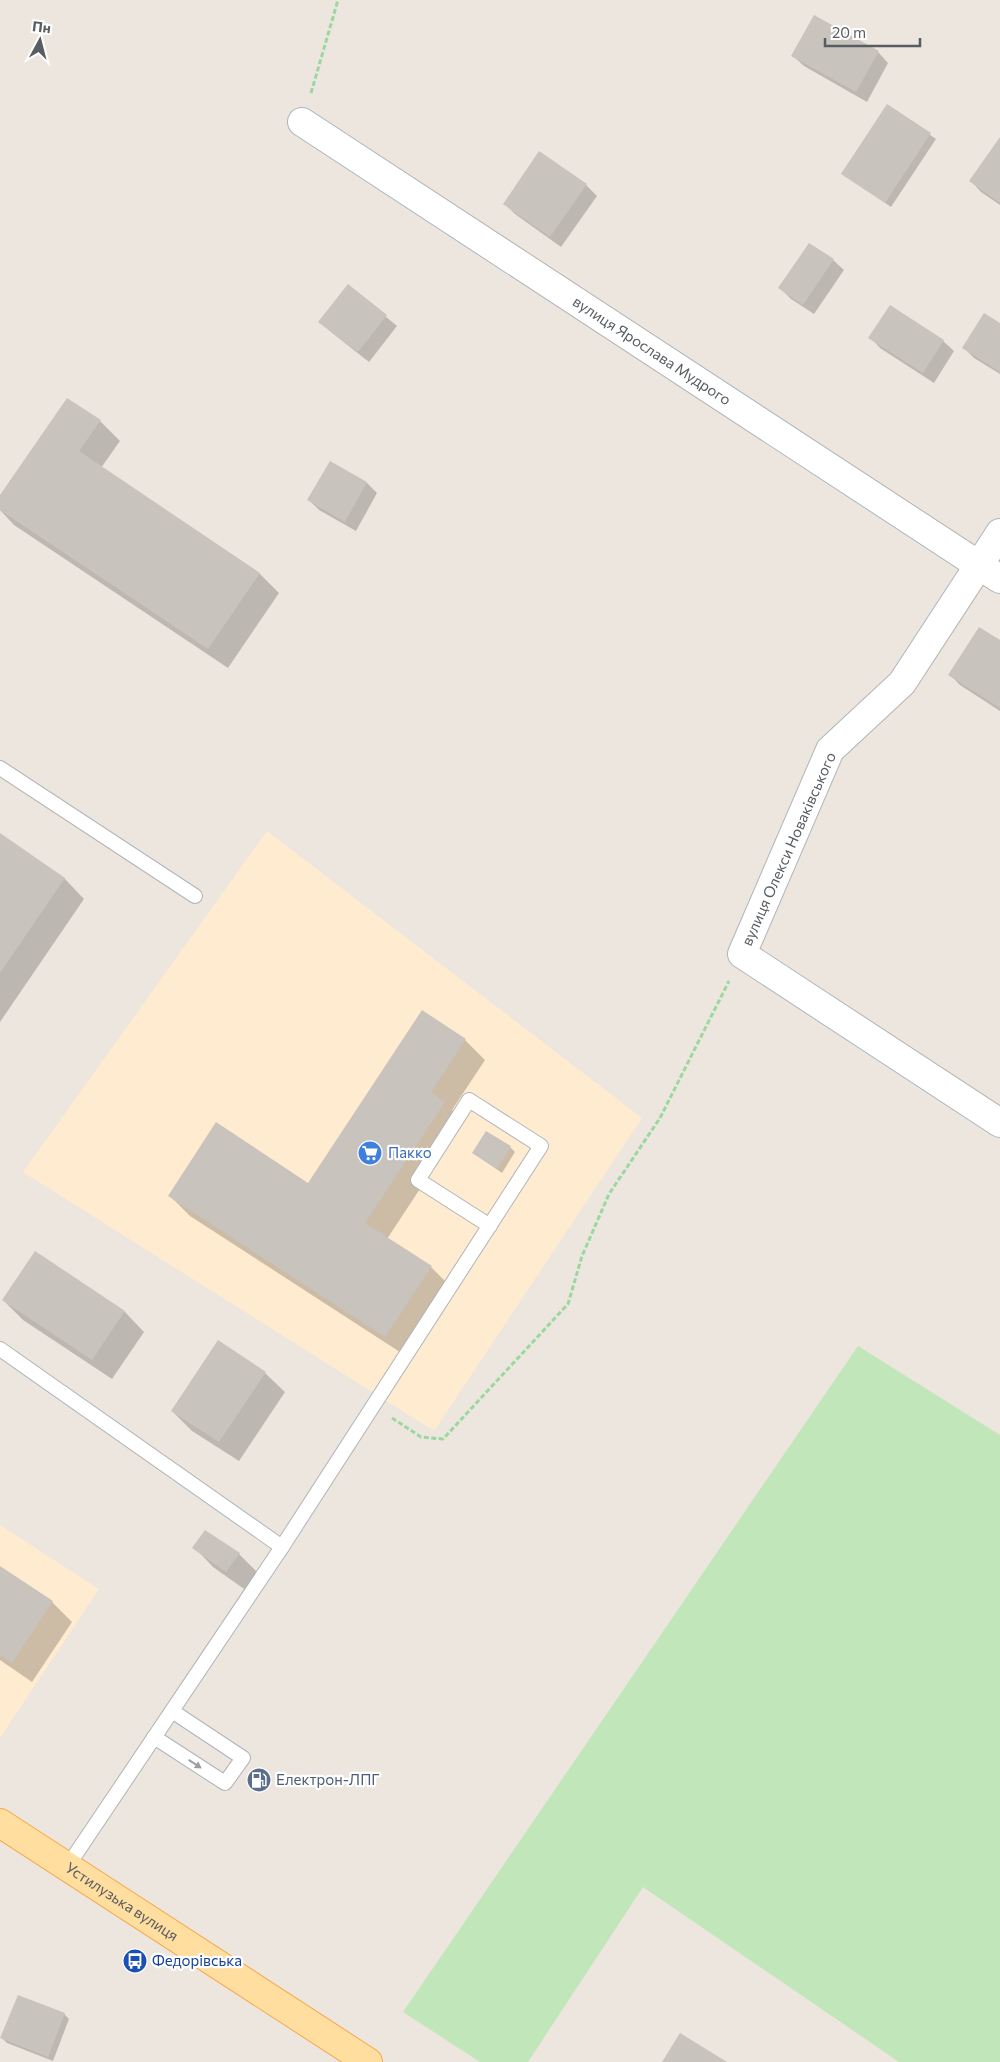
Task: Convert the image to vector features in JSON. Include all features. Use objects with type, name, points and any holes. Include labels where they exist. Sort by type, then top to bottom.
[{"type":"main road","name":"Устилузька вулиця","points":[[0,1823],[368,2062]]},
{"type":"street","name":"вулиця Ярослава Мудрого","points":[[302,122],[989,572]]},
{"type":"street","name":"вулиця Олекси Новаківського","points":[[742,954],[830,750],[902,683],[989,572],[1000,533]]},
{"type":"street","points":[[742,954],[1000,1123]]},
{"type":"lane","points":[[0,768],[195,896]]},
{"type":"lane","points":[[67,1867],[282,1547],[374,1406],[490,1226],[541,1146],[469,1100],[418,1180],[490,1226]]},
{"type":"lane","points":[[0,1349],[282,1547]]},
{"type":"lane","points":[[154,1737],[225,1783],[243,1758],[172,1711]]},
{"type":"path","points":[[302,122],[338,0]]},
{"type":"path","points":[[374,1406],[421,1438],[443,1439],[568,1304],[582,1256],[609,1194],[660,1118],[742,954]]},
{"type":"shaded area","points":[[267,831],[642,1118],[434,1431],[23,1172]]},
{"type":"shaded area","points":[[0,1525],[99,1589],[0,1738]]},
{"type":"green space","points":[[858,1346],[1000,1435],[1000,2062],[899,2062],[643,1887],[528,2062],[480,2062],[403,2012]]},
{"type":"building","points":[[814,15],[879,51],[856,92],[791,56]]},
{"type":"building","points":[[887,104],[931,133],[885,203],[841,174]]},
{"type":"building","points":[[1000,137],[1000,203],[969,181]]},
{"type":"building","points":[[539,151],[587,184],[550,237],[503,204]]},
{"type":"building","points":[[809,243],[834,259],[803,305],[778,288]]},
{"type":"building","points":[[348,284],[387,315],[358,352],[318,322]]},
{"type":"building","points":[[890,305],[944,340],[923,373],[868,338]]},
{"type":"building","points":[[984,313],[1000,323],[1000,372],[962,348]]},
{"type":"building","points":[[67,398],[101,420],[79,451],[260,573],[208,649],[0,510],[0,495]]},
{"type":"building","points":[[330,461],[367,482],[345,522],[307,500]]},
{"type":"building","points":[[979,627],[1000,640],[1000,708],[948,675]]},
{"type":"building","points":[[0,833],[65,878],[0,973]]},
{"type":"building","name":"Пакко","points":[[422,1010],[466,1039],[431,1092],[445,1102],[365,1223],[432,1266],[385,1337],[168,1196],[216,1122],[308,1183]]},
{"type":"building","points":[[486,1131],[511,1146],[497,1169],[472,1153]]},
{"type":"building","points":[[35,1251],[125,1311],[92,1360],[2,1300]]},
{"type":"building","points":[[218,1340],[266,1372],[219,1442],[171,1411]]},
{"type":"building","points":[[205,1530],[240,1553],[226,1572],[192,1548]]},
{"type":"building","points":[[0,1566],[53,1601],[12,1663],[0,1655]]},
{"type":"building","points":[[18,1995],[65,2013],[48,2057],[0,2038]]},
{"type":"building","points":[[680,2033],[727,2062],[662,2062]]},
{"type":"place","name":"Пакко","points":[[370,1153]]},
{"type":"place","name":"Електрон-ЛПГ","points":[[259,1780]]},
{"type":"place","name":"Федорівська","points":[[135,1961]]}]
